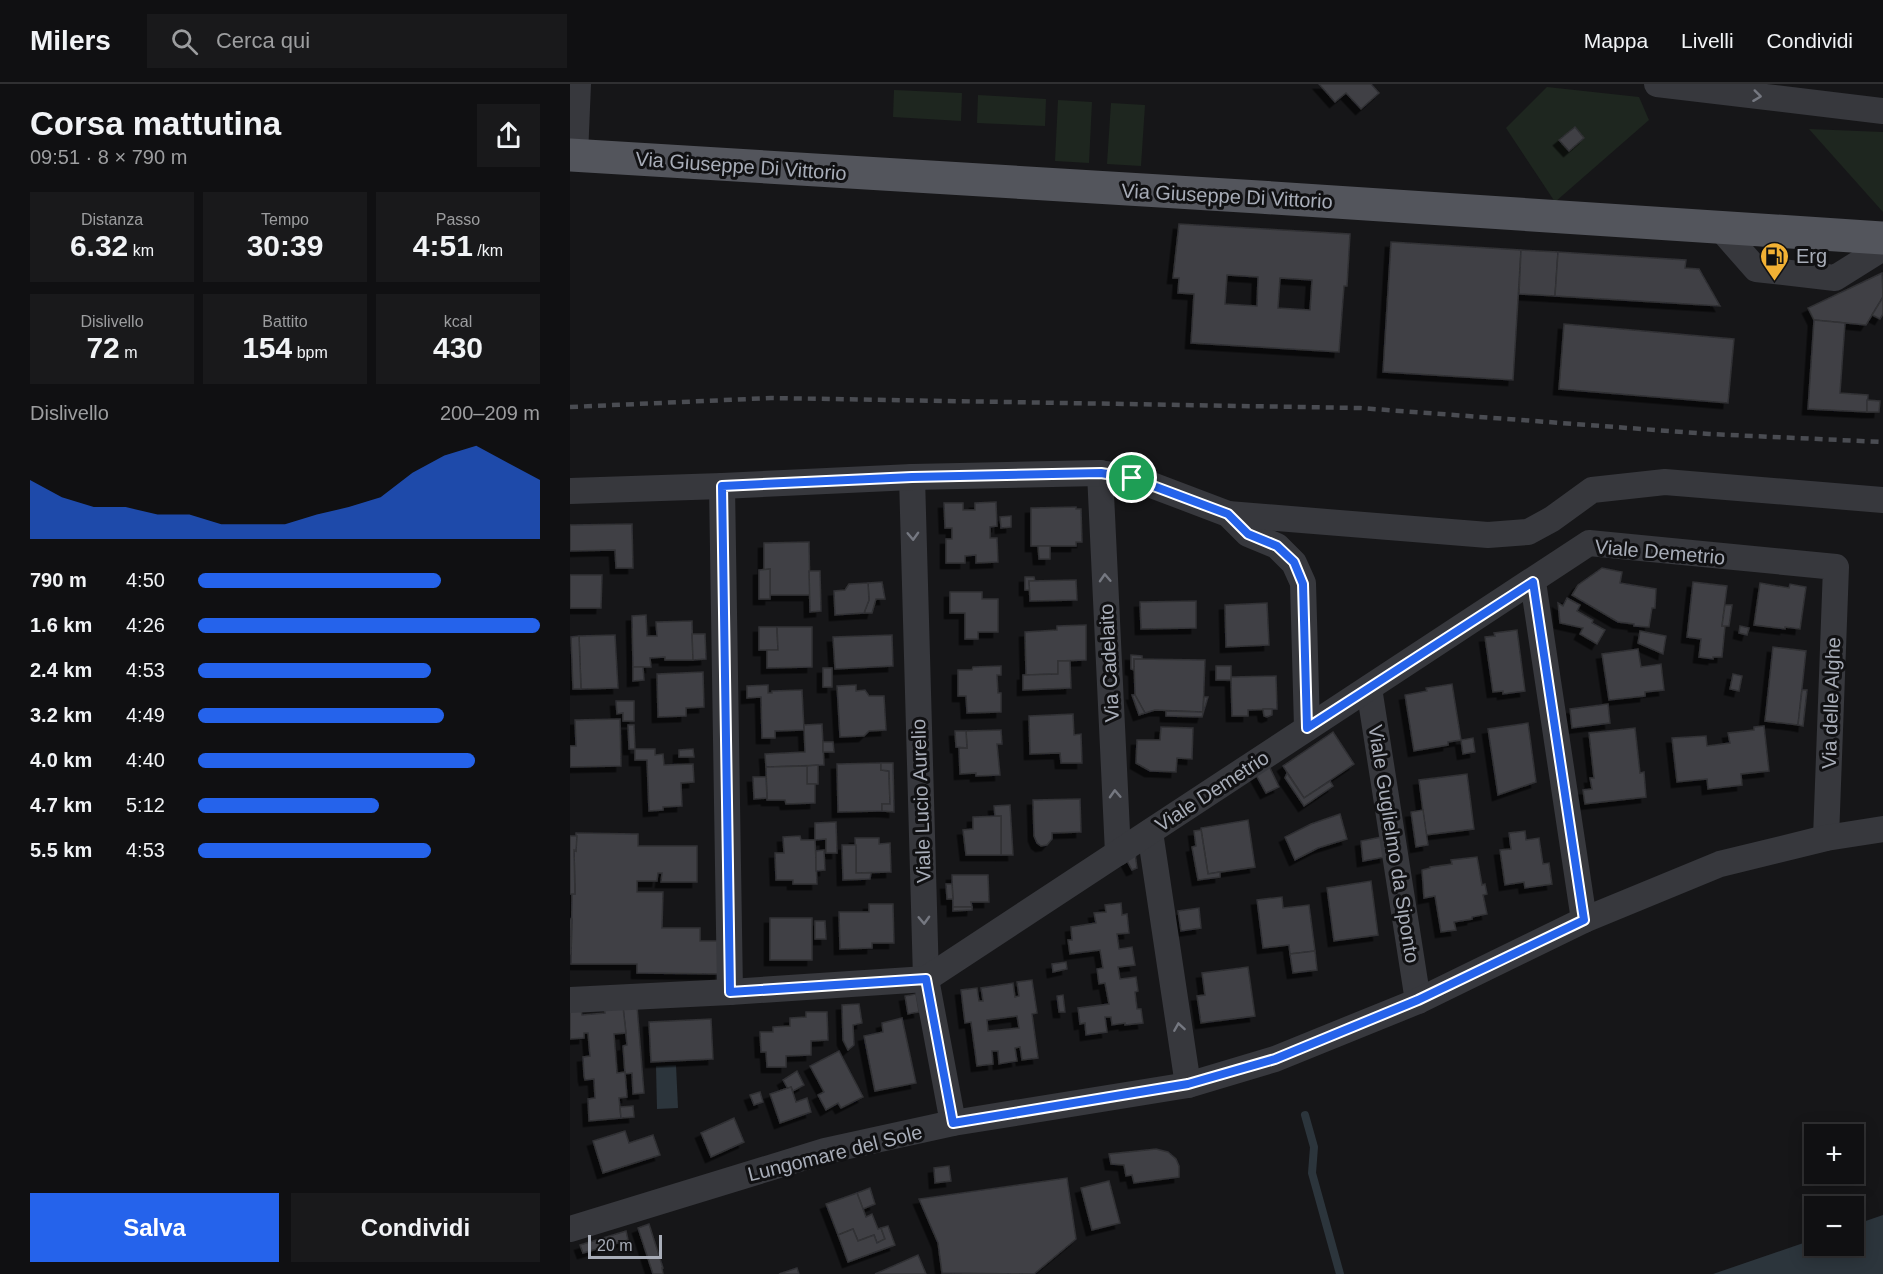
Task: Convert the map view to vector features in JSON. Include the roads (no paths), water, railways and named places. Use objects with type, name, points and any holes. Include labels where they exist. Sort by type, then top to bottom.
[{"type":"main road","name":"Via Giuseppe Di Vittorio","points":[[572,156],[1259,197],[1883,238]]},
{"type":"street","points":[[572,156],[578,84]]},
{"type":"street","points":[[1657,84],[1883,111]]},
{"type":"street","points":[[1720,228],[1756,269],[1835,278],[1883,248]]},
{"type":"street","points":[[570,491],[912,477],[1101,473],[1132,478],[1228,514],[1488,535],[1528,532],[1552,519],[1592,490],[1665,482],[1883,500]]},
{"type":"street","name":"Via Cadelaito","points":[[1101,473],[1118,853]]},
{"type":"street","name":"Viale Lucio Aurelio","points":[[912,477],[926,979],[953,1123]]},
{"type":"street","points":[[722,486],[730,992]]},
{"type":"street","points":[[1228,514],[1248,534],[1277,546],[1294,562],[1303,584],[1307,728]]},
{"type":"street","name":"Viale Demetrio","points":[[570,1000],[926,979],[1533,582],[1589,543],[1836,567]]},
{"type":"street","name":"Via delle Alghe","points":[[1826,838],[1836,567]]},
{"type":"street","points":[[1533,582],[1584,920]]},
{"type":"street","name":"Viale Guglielmo da Siponto","points":[[1369,688],[1418,1000]]},
{"type":"street","name":"Lungomare del Sole","points":[[570,1228],[825,1151],[953,1123],[1188,1084],[1275,1059],[1418,1000],[1584,920],[1720,864],[1826,838],[1883,829]]},
{"type":"street","points":[[1150,832],[1188,1084]]},
{"type":"waterway","points":[[1305,1115],[1314,1147],[1312,1173],[1340,1274]]},
{"type":"railway","points":[[570,407],[771,398],[1360,408],[1709,434],[1883,442]]},
{"type":"place","name":"Erg","points":[[1775,282]]}]
